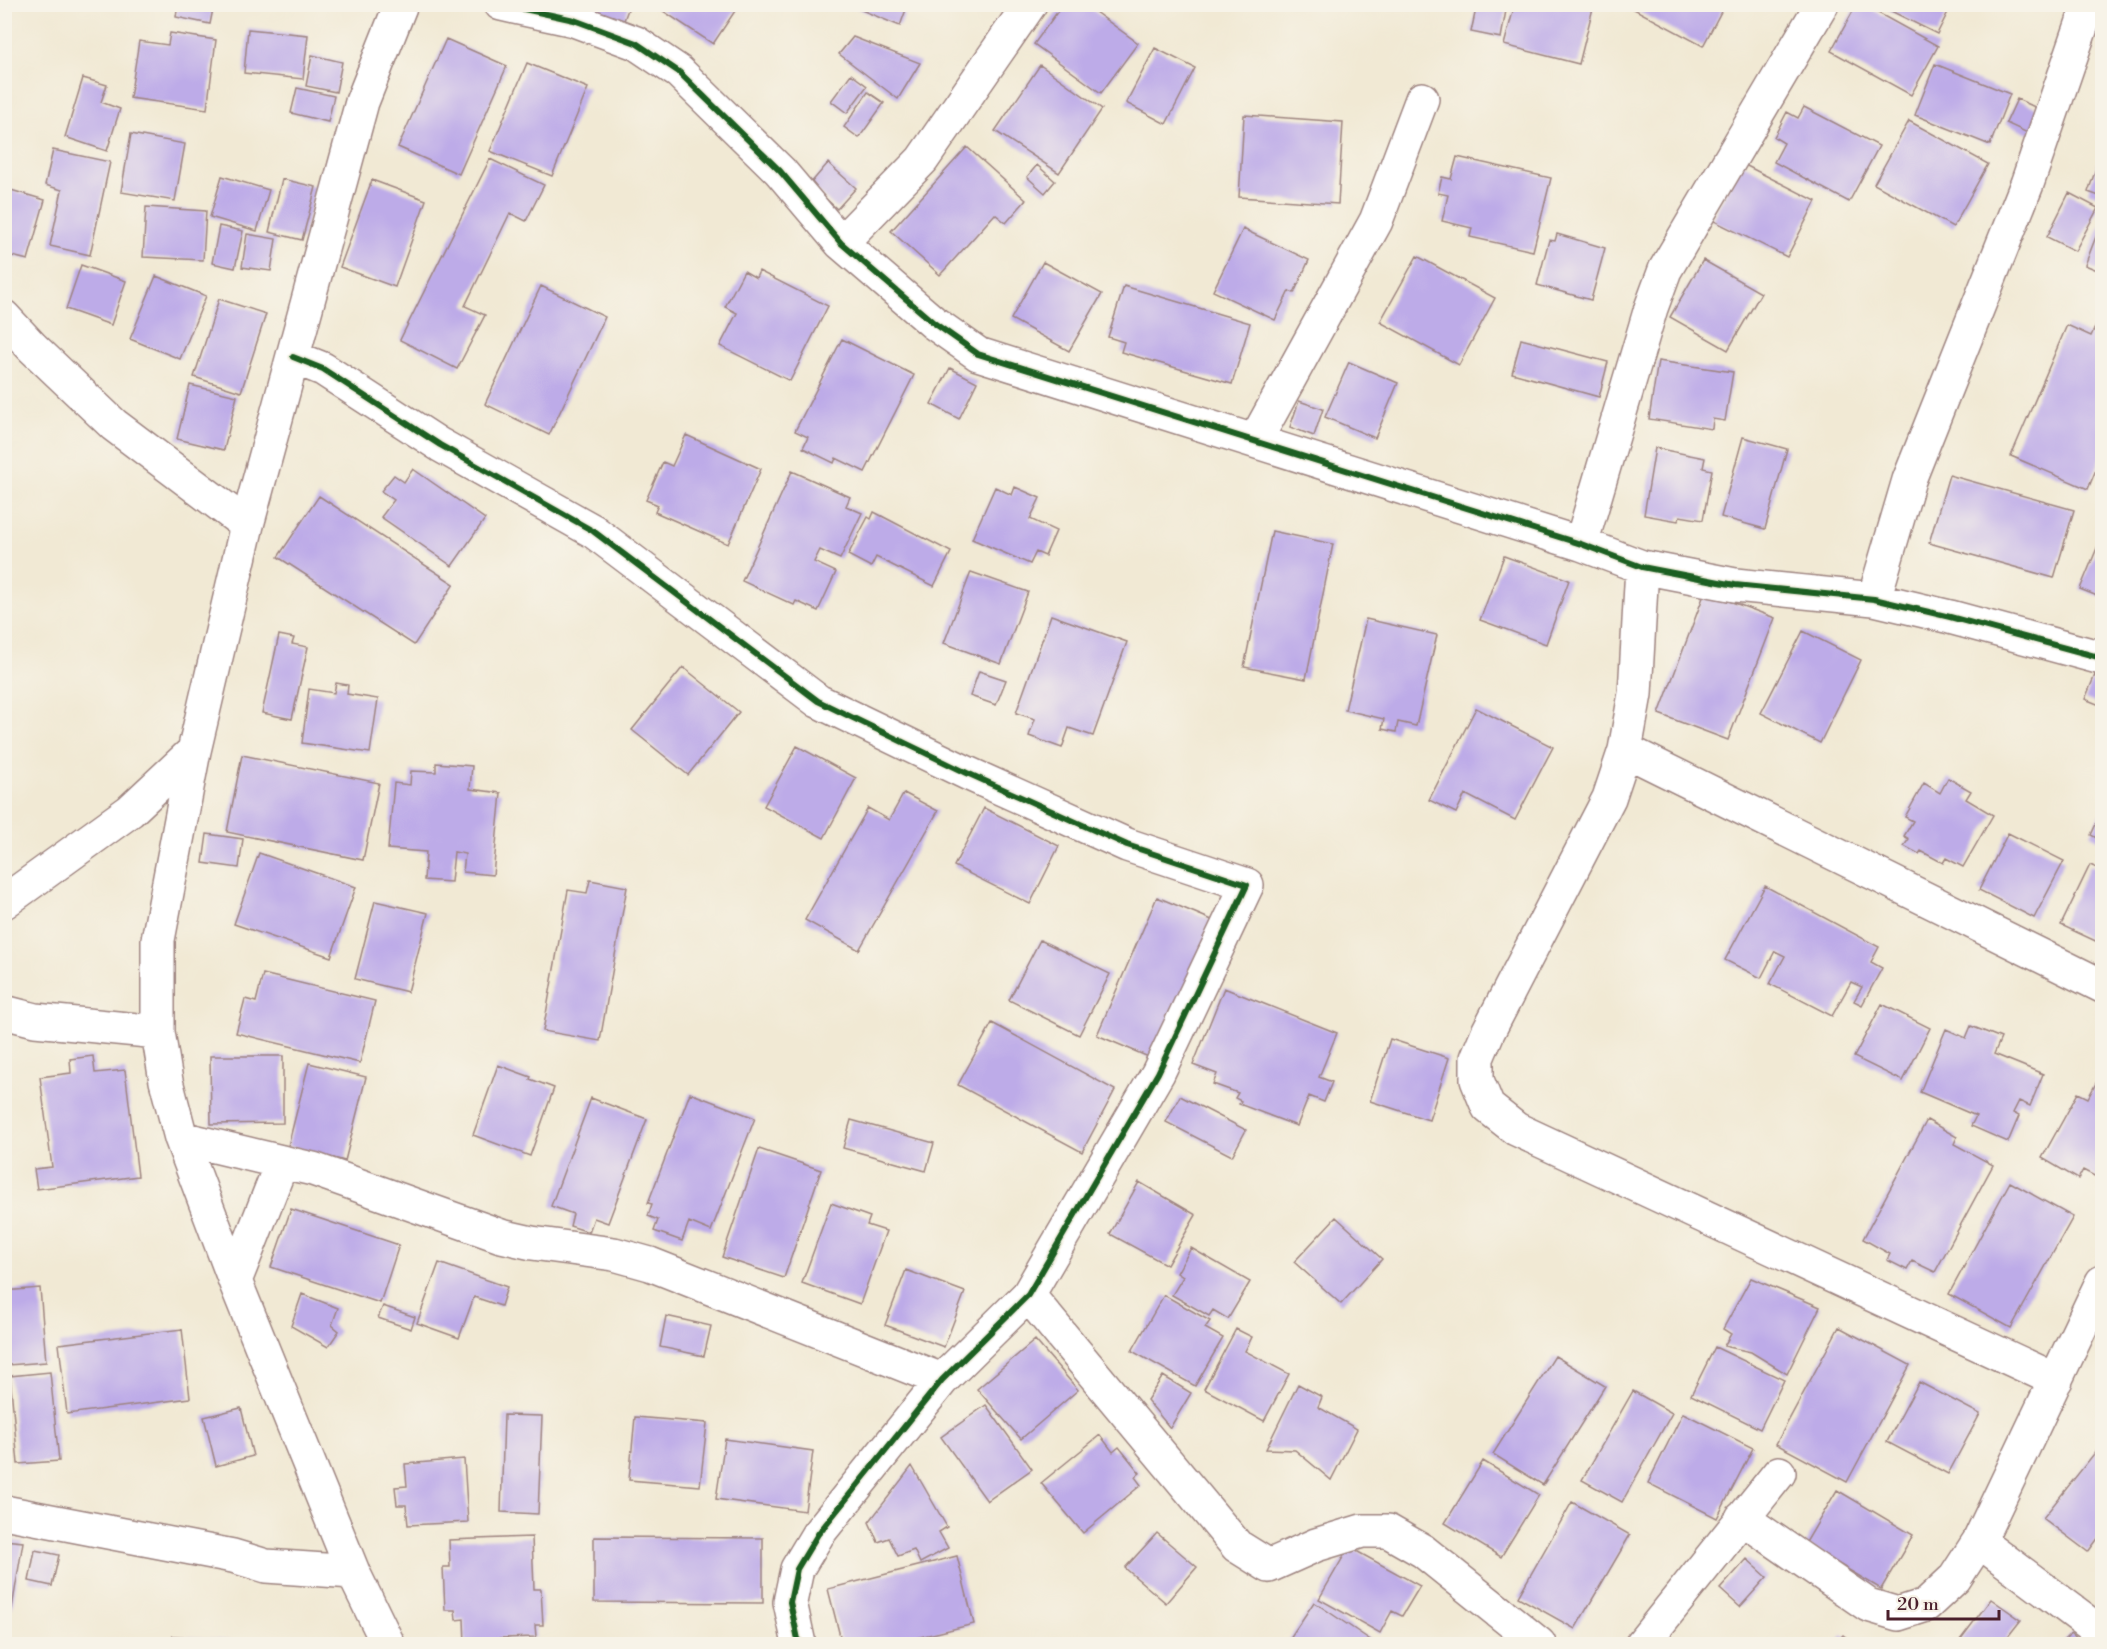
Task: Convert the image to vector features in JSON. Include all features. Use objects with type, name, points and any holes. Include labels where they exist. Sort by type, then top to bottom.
[{"type":"street","points":[[388,1644],[353,1572],[235,1281],[181,1138],[166,1081],[158,1032],[158,940],[194,751],[247,525],[362,102],[401,4]]},
{"type":"street","points":[[501,4],[574,20],[636,43],[678,72],[780,171],[841,243],[934,323],[978,354],[1581,544],[1642,567],[1735,585],[1874,598],[2103,658]]},
{"type":"street","points":[[841,243],[922,160],[1030,4]]},
{"type":"street","points":[[1874,598],[1909,480],[2027,184],[2089,4]]},
{"type":"street","points":[[1581,544],[1651,308],[1665,270],[1815,7]]},
{"type":"street","points":[[1255,441],[1376,221],[1422,99]]},
{"type":"street","points":[[4,317],[114,425],[247,525]]},
{"type":"street","points":[[293,357],[323,369],[440,445],[593,531],[818,701],[967,773],[1127,845],[1247,885],[1158,1073],[1028,1295],[942,1380],[818,1534],[797,1569],[790,1602],[799,1644]]},
{"type":"street","points":[[1642,567],[1635,694],[1625,750],[1609,798],[1488,1032],[1478,1058],[1477,1080],[1488,1107],[1516,1129],[2056,1380]]},
{"type":"street","points":[[1625,750],[2103,986]]},
{"type":"street","points":[[4,902],[130,812],[194,751]]},
{"type":"street","points":[[4,1012],[35,1020],[158,1032]]},
{"type":"street","points":[[181,1138],[313,1169],[501,1236],[532,1244],[614,1254],[650,1264],[942,1380]]},
{"type":"street","points":[[235,1281],[282,1162]]},
{"type":"street","points":[[1742,1518],[1868,1605],[1898,1614],[1926,1605],[1955,1578],[1979,1541],[2103,1282]]},
{"type":"street","points":[[1028,1295],[1237,1546],[1269,1566],[1316,1545],[1362,1532],[1388,1532],[1423,1551],[1539,1644]]},
{"type":"street","points":[[1642,1644],[1779,1473]]},
{"type":"street","points":[[4,1512],[233,1556],[266,1566],[353,1572]]},
{"type":"street","points":[[1979,1541],[2103,1633]]},
{"type":"building","points":[[178,4],[214,4],[210,24],[176,17]]},
{"type":"building","points":[[574,4],[630,4],[623,23]]},
{"type":"building","points":[[847,4],[908,4],[900,26]]},
{"type":"building","points":[[1063,4],[1084,4],[1138,43],[1101,93],[1034,44]]},
{"type":"building","points":[[1477,4],[1507,5],[1501,38],[1471,32]]},
{"type":"building","points":[[1515,4],[1594,4],[1579,64],[1504,45]]},
{"type":"building","points":[[1631,4],[1725,4],[1703,46],[1630,7]]},
{"type":"building","points":[[1857,4],[1862,4],[1938,46],[1911,95],[1831,51]]},
{"type":"building","points":[[1877,4],[1952,4],[1937,34]]},
{"type":"building","points":[[658,5],[739,5],[713,44],[657,7]]},
{"type":"building","points":[[248,29],[308,35],[303,79],[244,73]]},
{"type":"building","points":[[170,33],[216,40],[207,109],[130,98],[139,41],[168,45]]},
{"type":"building","points":[[853,37],[920,63],[898,99],[839,54]]},
{"type":"building","points":[[446,39],[507,66],[459,174],[398,147]]},
{"type":"building","points":[[1155,48],[1195,68],[1166,124],[1126,103]]},
{"type":"building","points":[[312,55],[342,62],[336,92],[306,86]]},
{"type":"building","points":[[527,63],[588,88],[552,176],[490,151]]},
{"type":"building","points":[[1935,64],[2010,94],[1990,145],[1915,115]]},
{"type":"building","points":[[1040,65],[1102,109],[1059,173],[995,131]]},
{"type":"building","points":[[851,74],[867,86],[847,113],[831,101]]},
{"type":"building","points":[[83,78],[107,85],[101,102],[120,109],[107,151],[65,137]]},
{"type":"building","points":[[297,88],[334,96],[328,122],[291,113]]},
{"type":"building","points":[[868,92],[884,103],[859,138],[844,127]]},
{"type":"building","points":[[2017,99],[2044,111],[2032,135],[2006,123]]},
{"type":"building","points":[[1804,107],[1879,146],[1849,202],[1774,162],[1784,143],[1774,137],[1787,112],[1798,118]]},
{"type":"building","points":[[1244,115],[1343,122],[1338,204],[1239,197]]},
{"type":"building","points":[[1909,121],[1988,164],[1953,227],[1874,184]]},
{"type":"building","points":[[131,134],[185,144],[175,201],[121,192]]},
{"type":"building","points":[[967,147],[1026,200],[1006,223],[995,214],[940,275],[891,231]]},
{"type":"building","points":[[53,150],[110,162],[90,255],[50,246],[62,190],[45,185]]},
{"type":"building","points":[[2102,151],[2102,197],[2088,192]]},
{"type":"building","points":[[1457,157],[1551,178],[1533,251],[1470,237],[1472,228],[1442,221],[1448,195],[1438,193],[1442,177],[1451,179]]},
{"type":"building","points":[[490,159],[544,185],[526,221],[510,213],[465,306],[485,315],[457,369],[400,340]]},
{"type":"building","points":[[828,163],[856,188],[837,209],[810,184]]},
{"type":"building","points":[[1741,163],[1816,201],[1787,257],[1712,220]]},
{"type":"building","points":[[1037,165],[1055,181],[1045,193],[1027,177]]},
{"type":"building","points":[[222,176],[269,190],[257,231],[210,217]]},
{"type":"building","points":[[282,179],[316,187],[302,240],[269,232]]},
{"type":"building","points":[[372,180],[426,200],[395,287],[340,267]]},
{"type":"building","points":[[4,188],[45,200],[28,260],[4,254]]},
{"type":"building","points":[[2069,193],[2098,208],[2075,251],[2047,237]]},
{"type":"building","points":[[146,207],[206,211],[203,260],[143,257]]},
{"type":"building","points":[[2102,221],[2102,272],[2085,265]]},
{"type":"building","points":[[219,226],[243,231],[235,268],[212,263]]},
{"type":"building","points":[[1243,229],[1309,260],[1294,293],[1289,291],[1275,320],[1213,291]]},
{"type":"building","points":[[247,234],[276,239],[271,271],[242,267]]},
{"type":"building","points":[[1557,234],[1605,248],[1591,300],[1537,285],[1549,240],[1555,241]]},
{"type":"building","points":[[1417,256],[1495,298],[1459,365],[1380,322]]},
{"type":"building","points":[[1703,260],[1761,293],[1728,350],[1670,317]]},
{"type":"building","points":[[1043,262],[1102,294],[1069,351],[1011,319]]},
{"type":"building","points":[[81,265],[126,281],[111,325],[66,309]]},
{"type":"building","points":[[744,271],[756,278],[759,271],[828,306],[790,381],[720,346],[737,313],[725,307]]},
{"type":"building","points":[[156,276],[206,296],[180,359],[130,339]]},
{"type":"building","points":[[541,286],[605,317],[549,435],[485,404]]},
{"type":"building","points":[[1124,286],[1250,323],[1232,384],[1121,352],[1124,342],[1108,337]]},
{"type":"building","points":[[219,299],[266,314],[241,392],[194,377]]},
{"type":"building","points":[[2099,319],[2102,321],[2102,455],[2088,489],[2011,456],[2067,325],[2091,336]]},
{"type":"building","points":[[842,339],[914,375],[865,472],[836,458],[834,463],[803,448],[808,437],[795,431]]},
{"type":"building","points":[[1521,339],[1608,362],[1599,397],[1512,373]]},
{"type":"building","points":[[1658,361],[1733,372],[1725,421],[1713,419],[1712,429],[1649,419]]},
{"type":"building","points":[[1349,362],[1398,383],[1375,438],[1325,417]]},
{"type":"building","points":[[950,368],[977,382],[959,419],[931,404]]},
{"type":"building","points":[[190,385],[237,396],[224,450],[177,439]]},
{"type":"building","points":[[1299,401],[1323,409],[1314,436],[1290,427]]},
{"type":"building","points":[[686,435],[761,469],[728,544],[655,512],[658,505],[646,500],[663,462],[672,466]]},
{"type":"building","points":[[1743,437],[1787,449],[1765,529],[1721,517]]},
{"type":"building","points":[[1655,448],[1705,458],[1703,468],[1712,470],[1703,520],[1680,516],[1678,521],[1644,515]]},
{"type":"building","points":[[413,469],[485,519],[452,566],[381,517],[394,500],[381,491],[394,475],[404,482]]},
{"type":"building","points":[[792,471],[850,497],[846,506],[862,513],[840,559],[820,550],[814,562],[836,572],[818,611],[796,601],[794,605],[742,581]]},
{"type":"building","points":[[1949,475],[2074,510],[2054,578],[1929,543]]},
{"type":"building","points":[[995,487],[1012,495],[1015,487],[1040,498],[1030,519],[1056,531],[1045,556],[1036,552],[1030,564],[972,539]]},
{"type":"building","points":[[319,496],[454,584],[414,645],[278,557]]},
{"type":"building","points":[[874,512],[951,552],[934,586],[876,557],[871,567],[848,555],[868,517],[871,519]]},
{"type":"building","points":[[1272,531],[1333,544],[1306,679],[1244,667]]},
{"type":"building","points":[[2102,536],[2102,598],[2080,589]]},
{"type":"building","points":[[1504,556],[1569,580],[1546,644],[1480,620]]},
{"type":"building","points":[[971,572],[1028,592],[1001,664],[944,643]]},
{"type":"building","points":[[1705,592],[1775,618],[1728,740],[1659,714]]},
{"type":"building","points":[[1051,615],[1127,642],[1093,736],[1069,728],[1062,748],[1029,736],[1035,719],[1016,713]]},
{"type":"building","points":[[1366,619],[1437,635],[1416,726],[1398,722],[1396,732],[1382,729],[1384,719],[1345,710]]},
{"type":"building","points":[[1803,631],[1861,660],[1820,743],[1761,713]]},
{"type":"building","points":[[279,635],[294,638],[292,644],[308,647],[292,719],[262,713]]},
{"type":"building","points":[[683,667],[739,712],[688,775],[632,730]]},
{"type":"building","points":[[979,671],[1006,680],[996,705],[970,696]]},
{"type":"building","points":[[2095,675],[2102,678],[2102,706],[2085,699]]},
{"type":"building","points":[[336,683],[348,685],[347,694],[378,699],[370,753],[302,743],[309,689],[334,693]]},
{"type":"building","points":[[1476,708],[1553,747],[1515,820],[1465,794],[1456,813],[1429,800]]},
{"type":"building","points":[[797,746],[856,778],[824,838],[764,806]]},
{"type":"building","points":[[242,755],[379,783],[363,860],[227,832]]},
{"type":"building","points":[[436,763],[472,766],[470,789],[501,793],[493,875],[463,872],[465,854],[454,852],[451,882],[424,880],[426,852],[388,849],[394,783],[410,785],[411,771],[436,772]]},
{"type":"building","points":[[1948,778],[1971,791],[1966,799],[1993,815],[1963,867],[1946,858],[1943,863],[1921,851],[1919,854],[1904,846],[1909,839],[1904,836],[1913,821],[1905,817],[1924,783],[1940,793]]},
{"type":"building","points":[[904,793],[938,811],[859,950],[805,920],[868,808],[889,820]]},
{"type":"building","points":[[984,808],[1059,846],[1030,904],[954,866]]},
{"type":"building","points":[[2102,811],[2102,841],[2091,835]]},
{"type":"building","points":[[2008,833],[2064,861],[2034,918],[1979,890]]},
{"type":"building","points":[[207,834],[243,839],[239,868],[203,863]]},
{"type":"building","points":[[259,853],[356,887],[331,957],[234,924]]},
{"type":"building","points":[[2090,865],[2102,870],[2102,944],[2061,925]]},
{"type":"building","points":[[590,880],[627,887],[600,1041],[543,1031],[568,890],[587,893]]},
{"type":"building","points":[[1765,886],[1879,947],[1871,962],[1882,968],[1862,1005],[1854,1001],[1862,987],[1851,982],[1832,1016],[1770,984],[1785,956],[1775,951],[1761,978],[1725,960]]},
{"type":"building","points":[[1157,897],[1219,923],[1158,1061],[1097,1035]]},
{"type":"building","points":[[375,901],[428,913],[408,992],[355,979]]},
{"type":"building","points":[[1040,940],[1110,974],[1079,1035],[1009,1000]]},
{"type":"building","points":[[263,974],[375,1001],[360,1063],[236,1033],[245,999],[256,1002]]},
{"type":"building","points":[[1224,988],[1337,1033],[1319,1077],[1332,1082],[1324,1102],[1309,1096],[1297,1126],[1239,1104],[1241,1101],[1235,1098],[1238,1093],[1213,1084],[1217,1074],[1193,1065]]},
{"type":"building","points":[[1882,1004],[1930,1028],[1903,1081],[1854,1057]]},
{"type":"building","points":[[992,1023],[1115,1090],[1082,1152],[958,1085]]},
{"type":"building","points":[[1971,1026],[2001,1038],[1994,1054],[2043,1074],[2030,1106],[2019,1101],[2013,1113],[2019,1116],[2008,1142],[1971,1126],[1976,1116],[1920,1092],[1946,1029],[1966,1038]]},
{"type":"building","points":[[1390,1039],[1449,1058],[1429,1120],[1370,1101]]},
{"type":"building","points":[[93,1056],[95,1073],[125,1070],[138,1176],[37,1189],[34,1169],[52,1167],[40,1077],[71,1073],[70,1059]]},
{"type":"building","points":[[210,1056],[283,1056],[283,1123],[211,1124]]},
{"type":"building","points":[[309,1063],[366,1077],[345,1161],[288,1146]]},
{"type":"building","points":[[498,1065],[554,1088],[530,1156],[473,1135]]},
{"type":"building","points":[[2102,1072],[2102,1180],[2083,1170],[2078,1179],[2042,1158],[2078,1093],[2088,1098]]},
{"type":"building","points":[[690,1093],[755,1118],[711,1231],[689,1222],[682,1241],[654,1231],[658,1220],[648,1216],[652,1204],[648,1203]]},
{"type":"building","points":[[1180,1096],[1246,1130],[1232,1156],[1166,1122]]},
{"type":"building","points":[[591,1098],[647,1119],[608,1223],[594,1218],[589,1232],[570,1226],[573,1214],[551,1206]]},
{"type":"building","points":[[851,1120],[934,1143],[926,1171],[843,1148]]},
{"type":"building","points":[[1927,1120],[1957,1137],[1954,1144],[1993,1165],[1935,1272],[1912,1261],[1907,1270],[1887,1260],[1890,1254],[1863,1239]]},
{"type":"building","points":[[759,1149],[821,1170],[784,1278],[722,1257]]},
{"type":"building","points":[[1139,1182],[1196,1215],[1167,1265],[1110,1234]]},
{"type":"building","points":[[2010,1182],[2073,1217],[2011,1328],[1949,1294]]},
{"type":"building","points":[[831,1203],[870,1217],[867,1225],[886,1231],[860,1304],[802,1283]]},
{"type":"building","points":[[291,1209],[399,1245],[380,1303],[271,1267]]},
{"type":"building","points":[[1336,1217],[1382,1259],[1341,1304],[1294,1262]]},
{"type":"building","points":[[1191,1248],[1250,1282],[1228,1319],[1213,1310],[1209,1316],[1172,1295],[1183,1277],[1177,1273]]},
{"type":"building","points":[[439,1263],[507,1287],[501,1306],[474,1297],[459,1338],[417,1323]]},
{"type":"building","points":[[906,1270],[965,1292],[944,1347],[885,1325]]},
{"type":"building","points":[[1751,1278],[1820,1307],[1787,1374],[1751,1352],[1724,1346],[1731,1334],[1723,1329]]},
{"type":"building","points":[[40,1288],[46,1362],[8,1365],[4,1326],[4,1291]]},
{"type":"building","points":[[302,1294],[338,1308],[332,1325],[339,1331],[328,1347],[291,1326]]},
{"type":"building","points":[[1164,1295],[1210,1321],[1205,1328],[1223,1338],[1195,1386],[1132,1351]]},
{"type":"building","points":[[383,1306],[415,1317],[411,1329],[378,1318]]},
{"type":"building","points":[[666,1316],[711,1326],[704,1356],[660,1347]]},
{"type":"building","points":[[1839,1327],[1910,1365],[1847,1482],[1776,1444]]},
{"type":"building","points":[[182,1329],[190,1398],[67,1414],[59,1344]]},
{"type":"building","points":[[1236,1329],[1252,1337],[1245,1351],[1289,1374],[1264,1421],[1204,1389]]},
{"type":"building","points":[[1035,1340],[1078,1390],[1021,1439],[977,1389]]},
{"type":"building","points":[[1715,1347],[1784,1380],[1760,1429],[1691,1395]]},
{"type":"building","points":[[1555,1356],[1605,1386],[1543,1485],[1493,1454]]},
{"type":"building","points":[[50,1372],[59,1461],[18,1464],[10,1376]]},
{"type":"building","points":[[1163,1376],[1191,1393],[1170,1428],[1147,1400]]},
{"type":"building","points":[[1919,1382],[1980,1414],[1948,1474],[1887,1442]]},
{"type":"building","points":[[1298,1384],[1322,1397],[1318,1407],[1357,1429],[1331,1480],[1295,1450],[1266,1449]]},
{"type":"building","points":[[1633,1391],[1672,1413],[1622,1502],[1582,1480]]},
{"type":"building","points":[[986,1405],[1032,1469],[987,1501],[941,1437]]},
{"type":"building","points":[[241,1408],[253,1456],[216,1466],[204,1417]]},
{"type":"building","points":[[1683,1413],[1753,1448],[1717,1518],[1648,1483]]},
{"type":"building","points":[[504,1415],[542,1416],[538,1514],[501,1512]]},
{"type":"building","points":[[635,1417],[707,1423],[700,1486],[629,1480]]},
{"type":"building","points":[[1100,1435],[1113,1452],[1119,1447],[1140,1473],[1135,1477],[1141,1485],[1083,1533],[1041,1483]]},
{"type":"building","points":[[725,1439],[813,1451],[805,1511],[716,1499]]},
{"type":"building","points":[[2101,1445],[2102,1533],[2088,1552],[2043,1518]]},
{"type":"building","points":[[464,1459],[468,1522],[408,1525],[406,1505],[397,1505],[395,1487],[407,1486],[405,1464]]},
{"type":"building","points":[[1483,1461],[1539,1495],[1501,1557],[1445,1523]]},
{"type":"building","points":[[912,1466],[947,1527],[939,1532],[948,1548],[920,1563],[914,1550],[898,1556],[889,1538],[878,1542],[869,1522]]},
{"type":"building","points":[[1837,1490],[1913,1535],[1881,1589],[1805,1544]]},
{"type":"building","points":[[1572,1502],[1630,1535],[1575,1629],[1518,1597]]},
{"type":"building","points":[[1157,1533],[1197,1567],[1166,1603],[1125,1568]]},
{"type":"building","points":[[532,1537],[534,1589],[541,1589],[543,1625],[535,1625],[536,1637],[500,1638],[500,1644],[465,1644],[464,1619],[456,1620],[455,1610],[445,1610],[443,1567],[450,1567],[449,1540]]},
{"type":"building","points":[[594,1537],[763,1538],[763,1603],[594,1602]]},
{"type":"building","points":[[4,1540],[23,1542],[12,1608],[4,1607]]},
{"type":"building","points":[[1349,1547],[1420,1586],[1402,1616],[1392,1611],[1380,1633],[1319,1599]]},
{"type":"building","points":[[35,1550],[59,1555],[52,1586],[29,1581]]},
{"type":"building","points":[[957,1556],[974,1624],[891,1644],[842,1644],[828,1589]]},
{"type":"building","points":[[1747,1559],[1767,1577],[1740,1607],[1720,1589]]},
{"type":"building","points":[[1991,1599],[2021,1620],[2002,1644],[1957,1644]]},
{"type":"building","points":[[1314,1602],[1375,1643],[1286,1644]]},
{"type":"building","points":[[2071,1633],[2083,1644],[2060,1644]]},
{"type":"building","points":[[1843,1635],[1855,1644],[1835,1644]]},
{"type":"building","points":[[173,1636],[282,1643],[282,1644],[172,1644]]},
{"type":"cycle path","points":[[501,4],[574,20],[636,43],[679,72],[780,171],[841,243],[934,323],[978,354],[1581,544],[1642,567],[1735,585],[1874,599],[2102,658]]},
{"type":"cycle path","points":[[293,357],[323,369],[440,445],[593,531],[818,701],[967,773],[1127,845],[1247,885],[1158,1073],[1028,1295],[942,1380],[818,1534],[797,1569],[790,1602],[799,1644]]}]
